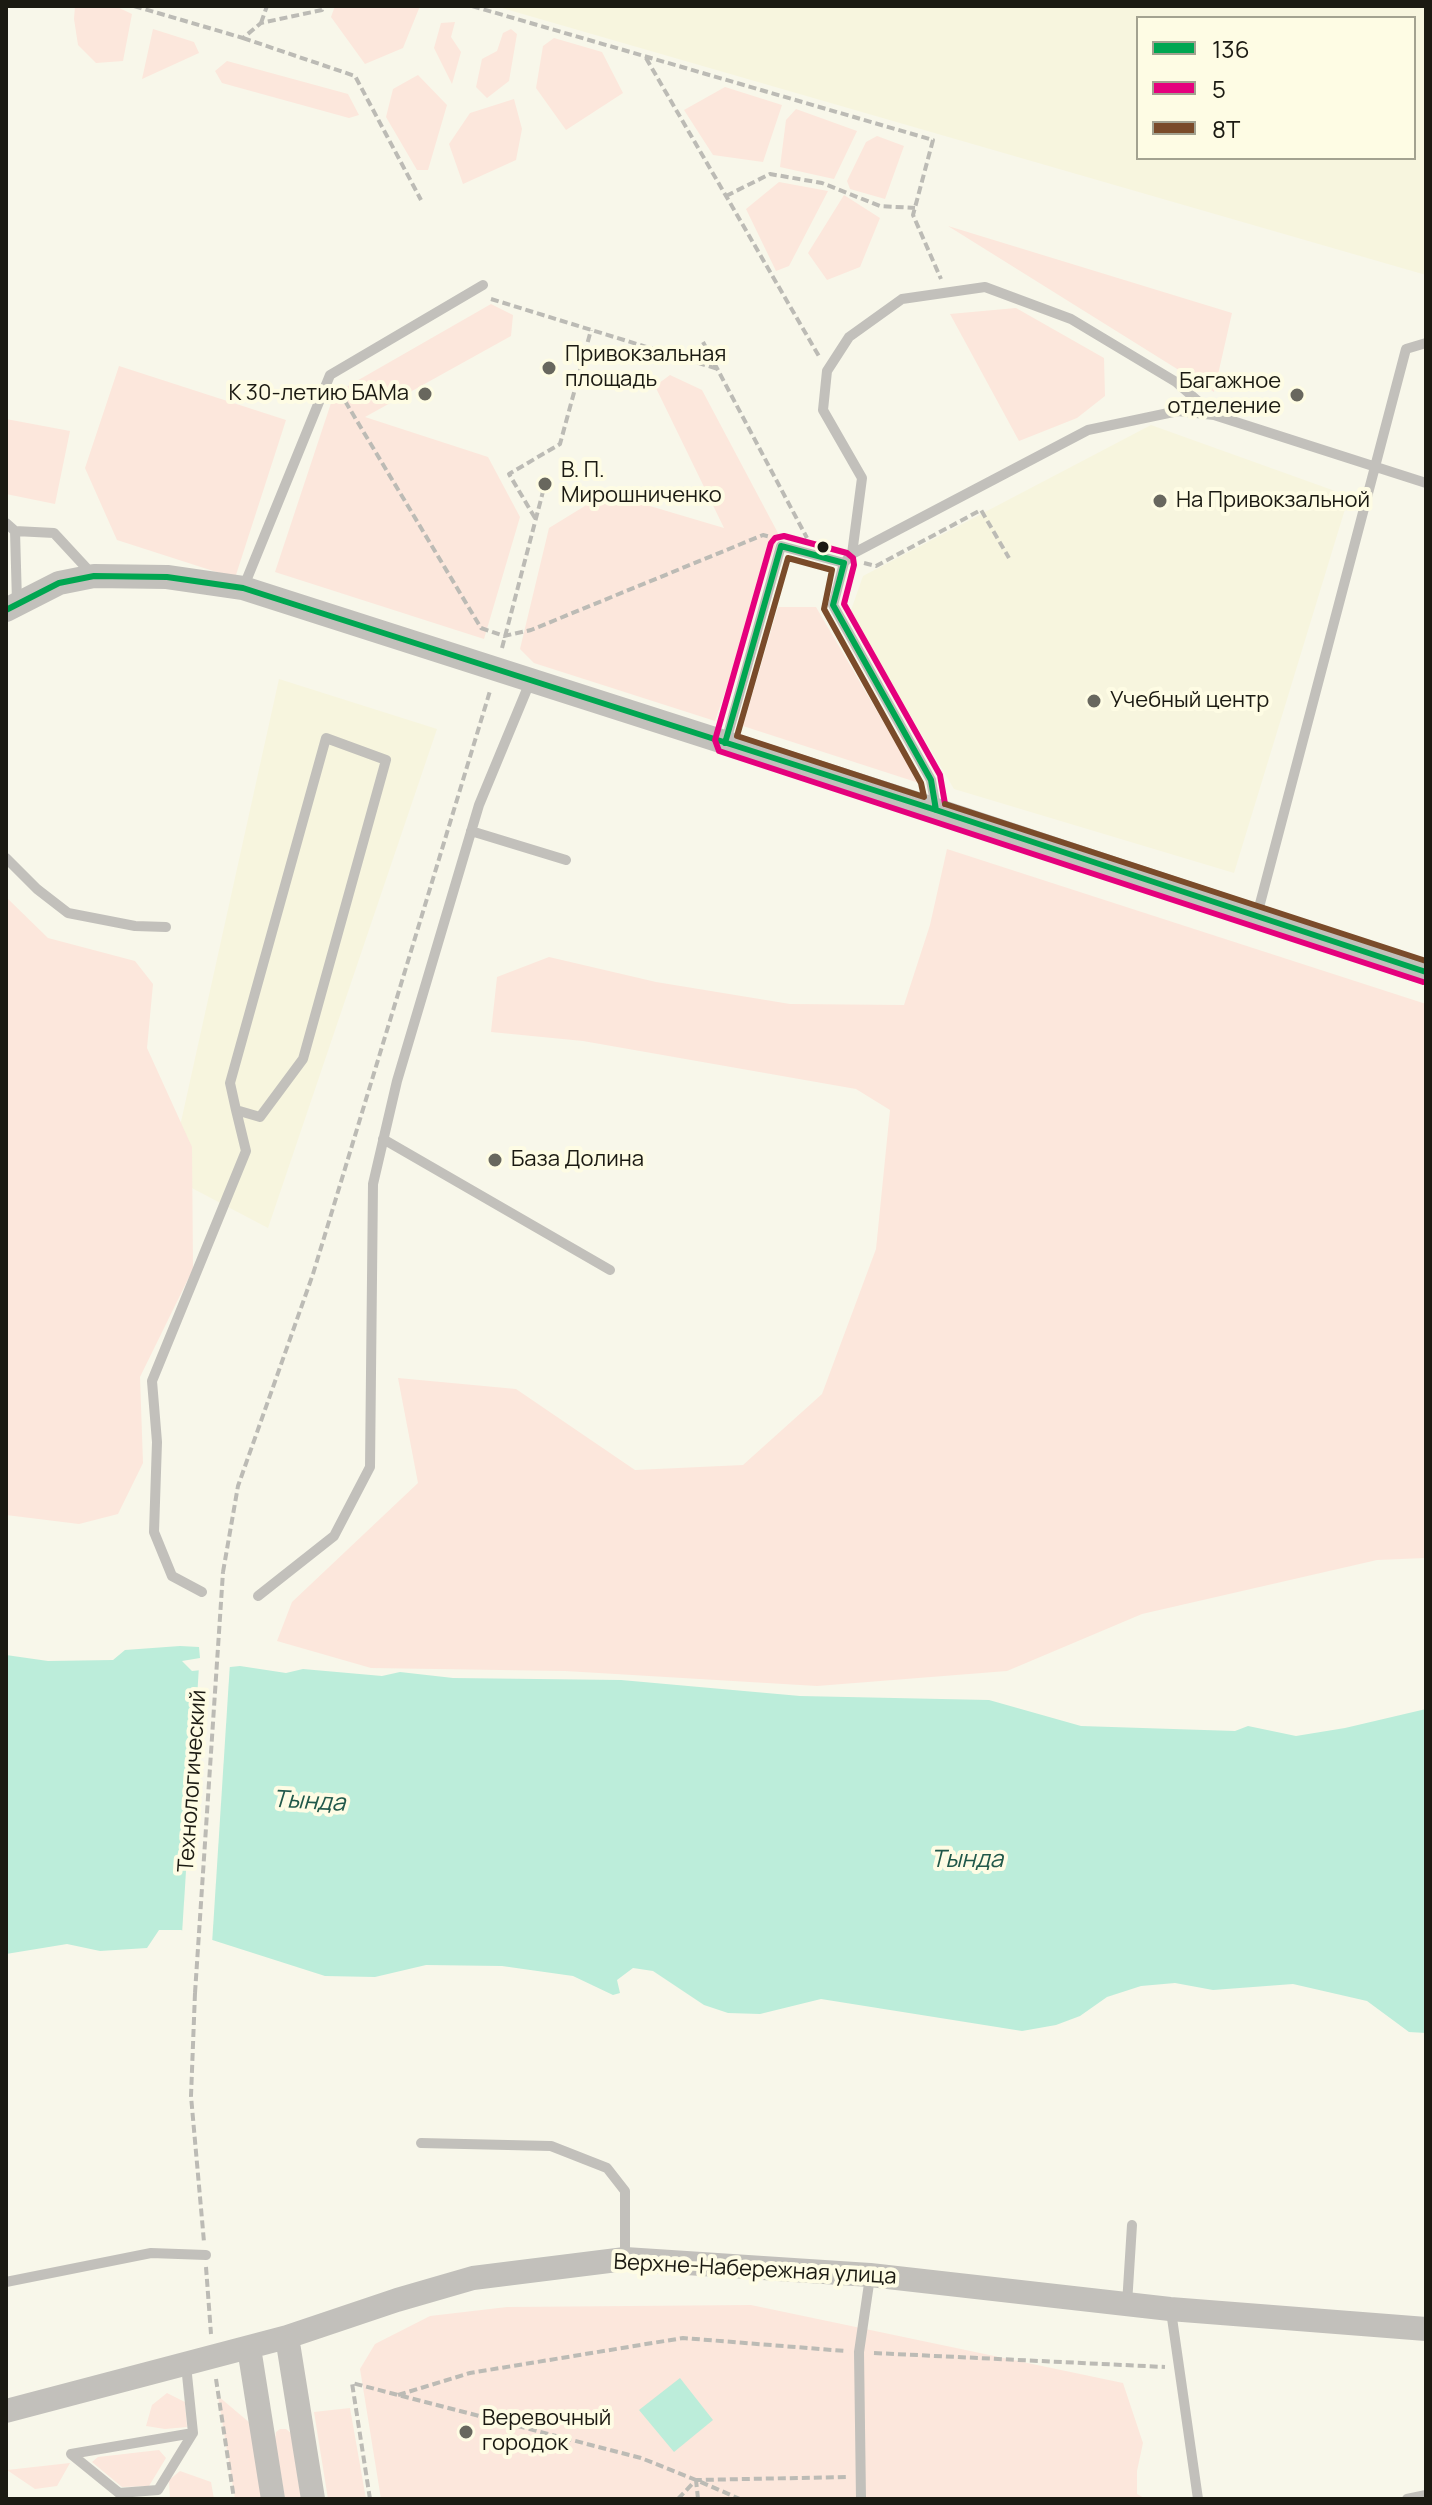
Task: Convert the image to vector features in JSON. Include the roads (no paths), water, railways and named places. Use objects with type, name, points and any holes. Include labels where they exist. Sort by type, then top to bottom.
[{"type":"street","points":[[12,607],[59,583],[94,576],[167,577],[243,588],[936,810],[1426,972]]},
{"type":"street","name":"Верхне-Набережная улица","points":[[6,2411],[249,2348],[473,2278],[625,2259],[870,2275],[1170,2309],[1426,2329]]},
{"type":"street","points":[[287,2337],[313,2499]]},
{"type":"street","points":[[249,2348],[273,2499]]},
{"type":"street","points":[[260,2416],[299,2410]]},
{"type":"lane","points":[[243,588],[330,375],[483,285]]},
{"type":"lane","points":[[936,810],[931,780],[833,605],[848,558],[862,478],[823,410],[827,371],[849,337],[902,299],[985,287],[1071,319],[1176,382],[1214,415]]},
{"type":"lane","points":[[1257,917],[1406,349],[1426,343]]},
{"type":"lane","points":[[725,743],[781,546],[848,558],[1088,430],[1178,411],[1214,415],[1426,483]]},
{"type":"lane","points":[[6,523],[15,531],[54,533],[94,576]]},
{"type":"lane","points":[[12,607],[15,531]]},
{"type":"lane","points":[[258,1596],[334,1536],[370,1467],[373,1184],[397,1081],[479,805],[531,680]]},
{"type":"lane","points":[[202,1592],[172,1576],[154,1532],[157,1442],[152,1381],[246,1151],[236,1110],[230,1083],[326,738],[386,760],[303,1059],[260,1117],[236,1110]]},
{"type":"lane","points":[[471,831],[566,860]]},
{"type":"lane","points":[[6,858],[37,889],[68,913],[135,926],[166,927]]},
{"type":"lane","points":[[383,1139],[610,1270]]},
{"type":"lane","points":[[421,2143],[551,2146],[607,2168],[625,2191],[625,2259]]},
{"type":"lane","points":[[1127,2304],[1132,2225]]},
{"type":"lane","points":[[6,2282],[151,2253],[206,2255]]},
{"type":"lane","points":[[861,2499],[859,2352],[870,2275]]},
{"type":"lane","points":[[1170,2309],[1198,2499]]},
{"type":"lane","points":[[186,2363],[193,2433],[158,2490],[119,2493],[71,2454],[193,2433]]},
{"type":"lane","points":[[1407,2499],[1426,2495]]},
{"type":"water","name":"Тында","points":[[199,1647],[200,1658],[182,1661],[192,1671],[240,1666],[286,1673],[303,1669],[382,1676],[400,1672],[453,1678],[621,1680],[800,1696],[989,1700],[1081,1726],[1235,1731],[1248,1726],[1296,1736],[1426,1709],[1426,2033],[1409,2032],[1367,2001],[1293,1984],[1213,1990],[1175,1983],[1141,1986],[1107,1997],[1080,2016],[1056,2025],[1022,2031],[821,1999],[760,2014],[728,2013],[704,2005],[653,1971],[633,1968],[617,1980],[620,1993],[613,1995],[573,1976],[502,1966],[426,1965],[375,1977],[325,1976],[181,1930],[159,1930],[147,1948],[100,1951],[67,1944],[6,1954],[6,1655],[48,1661],[113,1660],[125,1650]]},
{"type":"water","points":[[680,2378],[713,2420],[674,2452],[639,2410]]},
{"type":"place","name":"Привокзальная площадь","points":[[549,368]]},
{"type":"place","name":"К 30-летию БАМа","points":[[425,394]]},
{"type":"place","name":"Багажное отделение","points":[[1297,395]]},
{"type":"place","name":"В. П. Мирошниченко","points":[[545,484]]},
{"type":"place","name":"На Привокзальной","points":[[1160,501]]},
{"type":"place","name":"Учебный центр","points":[[1094,701]]},
{"type":"place","name":"База Долина","points":[[495,1160]]},
{"type":"place","name":"Веревочный городок","points":[[466,2432]]}]
